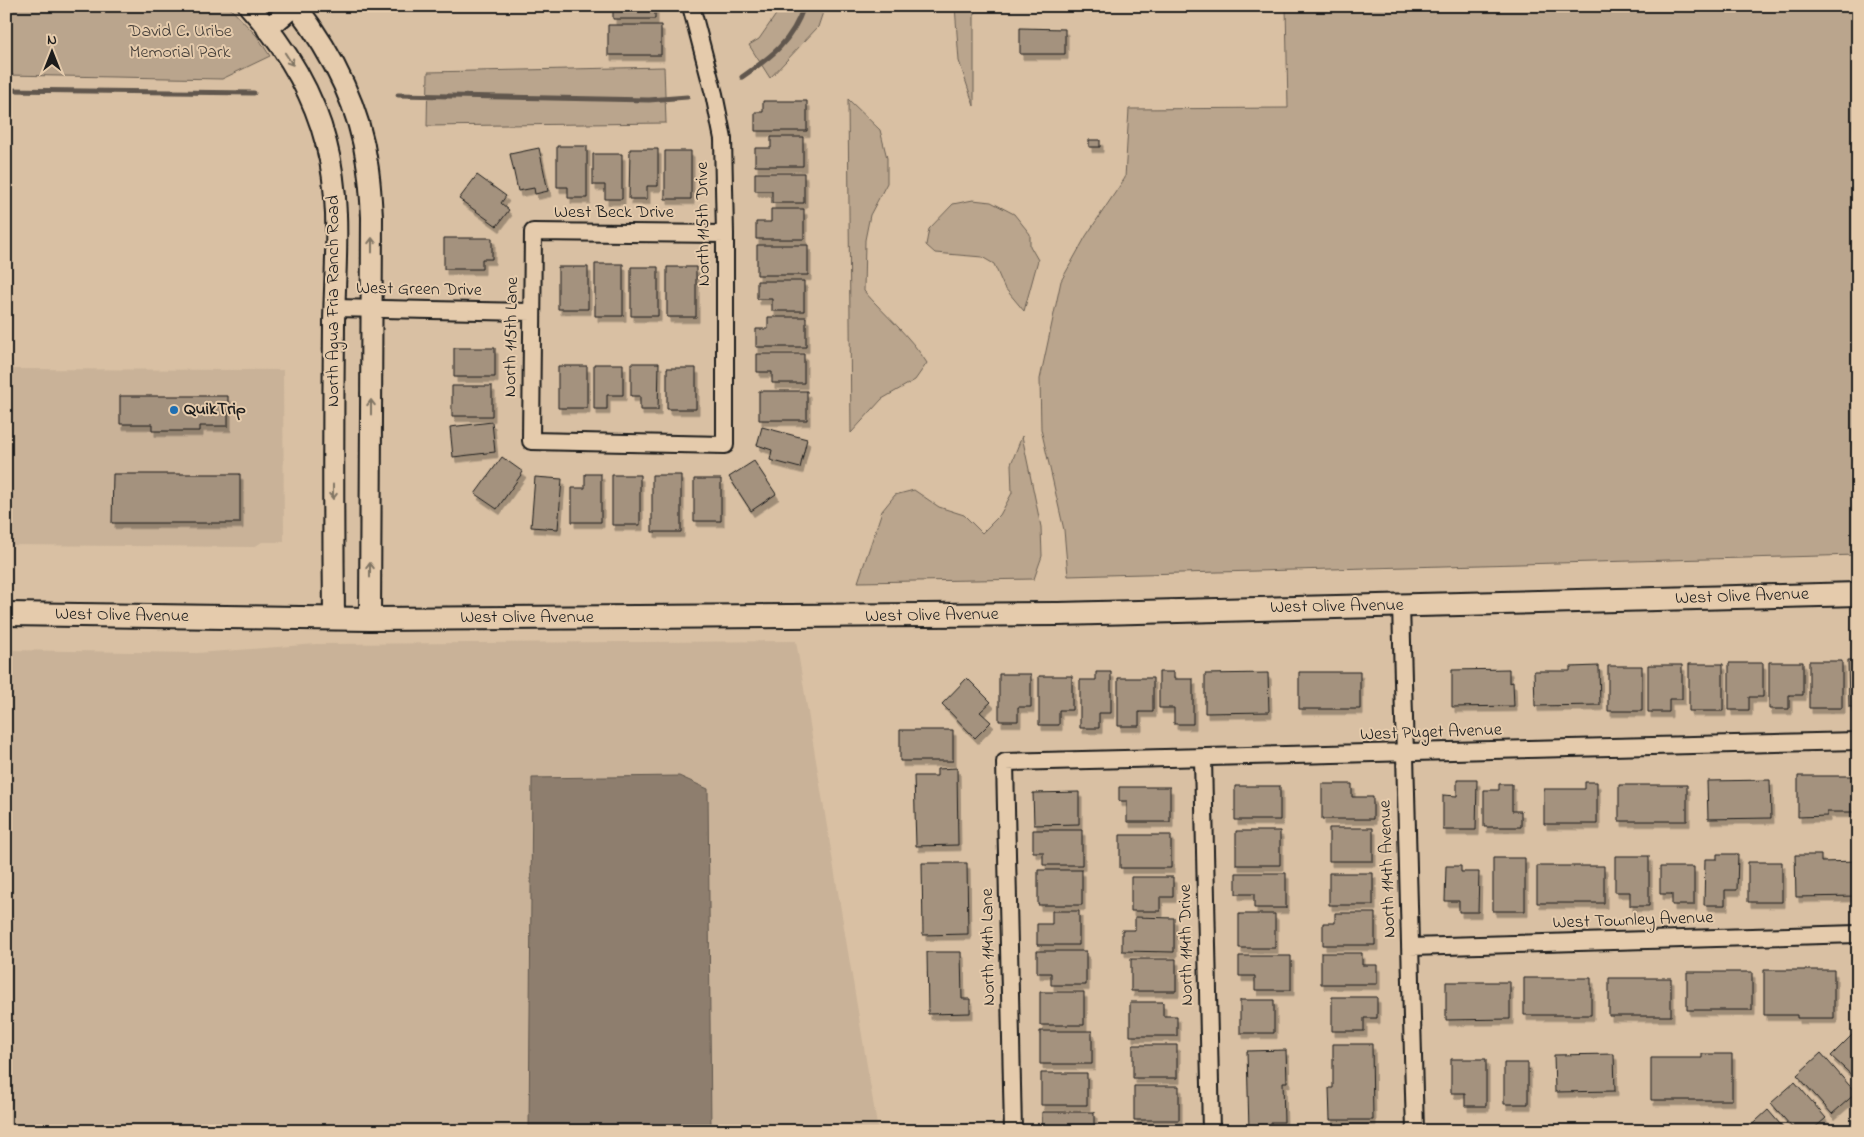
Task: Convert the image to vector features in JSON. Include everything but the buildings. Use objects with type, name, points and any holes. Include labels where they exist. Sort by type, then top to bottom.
[{"type":"main road","name":"West Olive Avenue","points":[[6,614],[334,618],[1058,614],[1858,594]]},
{"type":"street","name":"North Agua Fria Ranch Road","points":[[248,6],[288,58],[312,100],[326,143],[333,175],[336,200],[334,618]]},
{"type":"street","name":"North Agua Fria Ranch Road","points":[[295,6],[321,40],[334,65],[348,96],[363,140],[368,163],[372,217],[370,618]]},
{"type":"street","points":[[267,29],[295,6]]},
{"type":"street","name":"North 115th Drive","points":[[531,441],[724,445],[725,234],[723,139],[714,94],[691,6]]},
{"type":"street","name":"West Beck Drive","points":[[533,232],[725,234]]},
{"type":"street","name":"North 115th Lane","points":[[531,441],[533,232]]},
{"type":"street","name":"West Green Drive","points":[[334,308],[532,312]]},
{"type":"street","name":"North 114th Avenue","points":[[1401,605],[1415,1131]]},
{"type":"street","name":"West Puget Avenue","points":[[1004,762],[1858,741]]},
{"type":"street","name":"North 114th Drive","points":[[1203,758],[1212,1131]]},
{"type":"street","name":"North 114th Lane","points":[[1004,762],[1013,1131]]},
{"type":"street","name":"West Townley Avenue","points":[[1410,947],[1858,934]]},
{"type":"shaded area","points":[[6,369],[283,370],[284,542],[262,542],[254,547],[6,545]]},
{"type":"shaded area","points":[[796,641],[878,1131],[6,1131],[6,650],[197,653],[317,644]]},
{"type":"shaded area","points":[[679,776],[708,789],[711,1131],[529,1131],[532,778]]},
{"type":"green space","name":"David C. Uribe Memorial Park","points":[[6,6],[228,6],[257,36],[270,56],[222,79],[6,75]]},
{"type":"green space","points":[[782,6],[825,6],[818,27],[770,78],[749,45],[759,39]]},
{"type":"green space","points":[[955,6],[974,6],[974,106],[959,61]]},
{"type":"green space","points":[[1286,6],[1858,6],[1858,555],[1068,576],[1064,530],[1041,429],[1040,379],[1061,281],[1086,236],[1125,178],[1129,109],[1288,108]]},
{"type":"green space","points":[[664,67],[666,123],[427,126],[428,72]]},
{"type":"green space","points":[[848,99],[880,130],[887,158],[887,183],[870,215],[865,240],[864,291],[905,335],[927,363],[915,380],[882,399],[851,433]]},
{"type":"green space","points":[[973,200],[991,202],[1014,214],[1030,234],[1030,246],[1038,260],[1024,311],[1004,287],[994,264],[982,257],[935,253],[926,245],[929,229],[953,204]]},
{"type":"green space","points":[[1022,436],[1041,527],[1042,556],[1034,579],[858,582],[882,511],[895,495],[914,490],[939,507],[964,515],[982,533],[1000,515],[1012,493],[1011,464]]},
{"type":"waterway","points":[[742,77],[762,63],[787,39],[799,19],[804,6]]},
{"type":"waterway","points":[[6,90],[254,93]]},
{"type":"waterway","points":[[398,95],[649,100],[687,97]]},
{"type":"place","name":"QuikTrip","points":[[174,410]]}]
